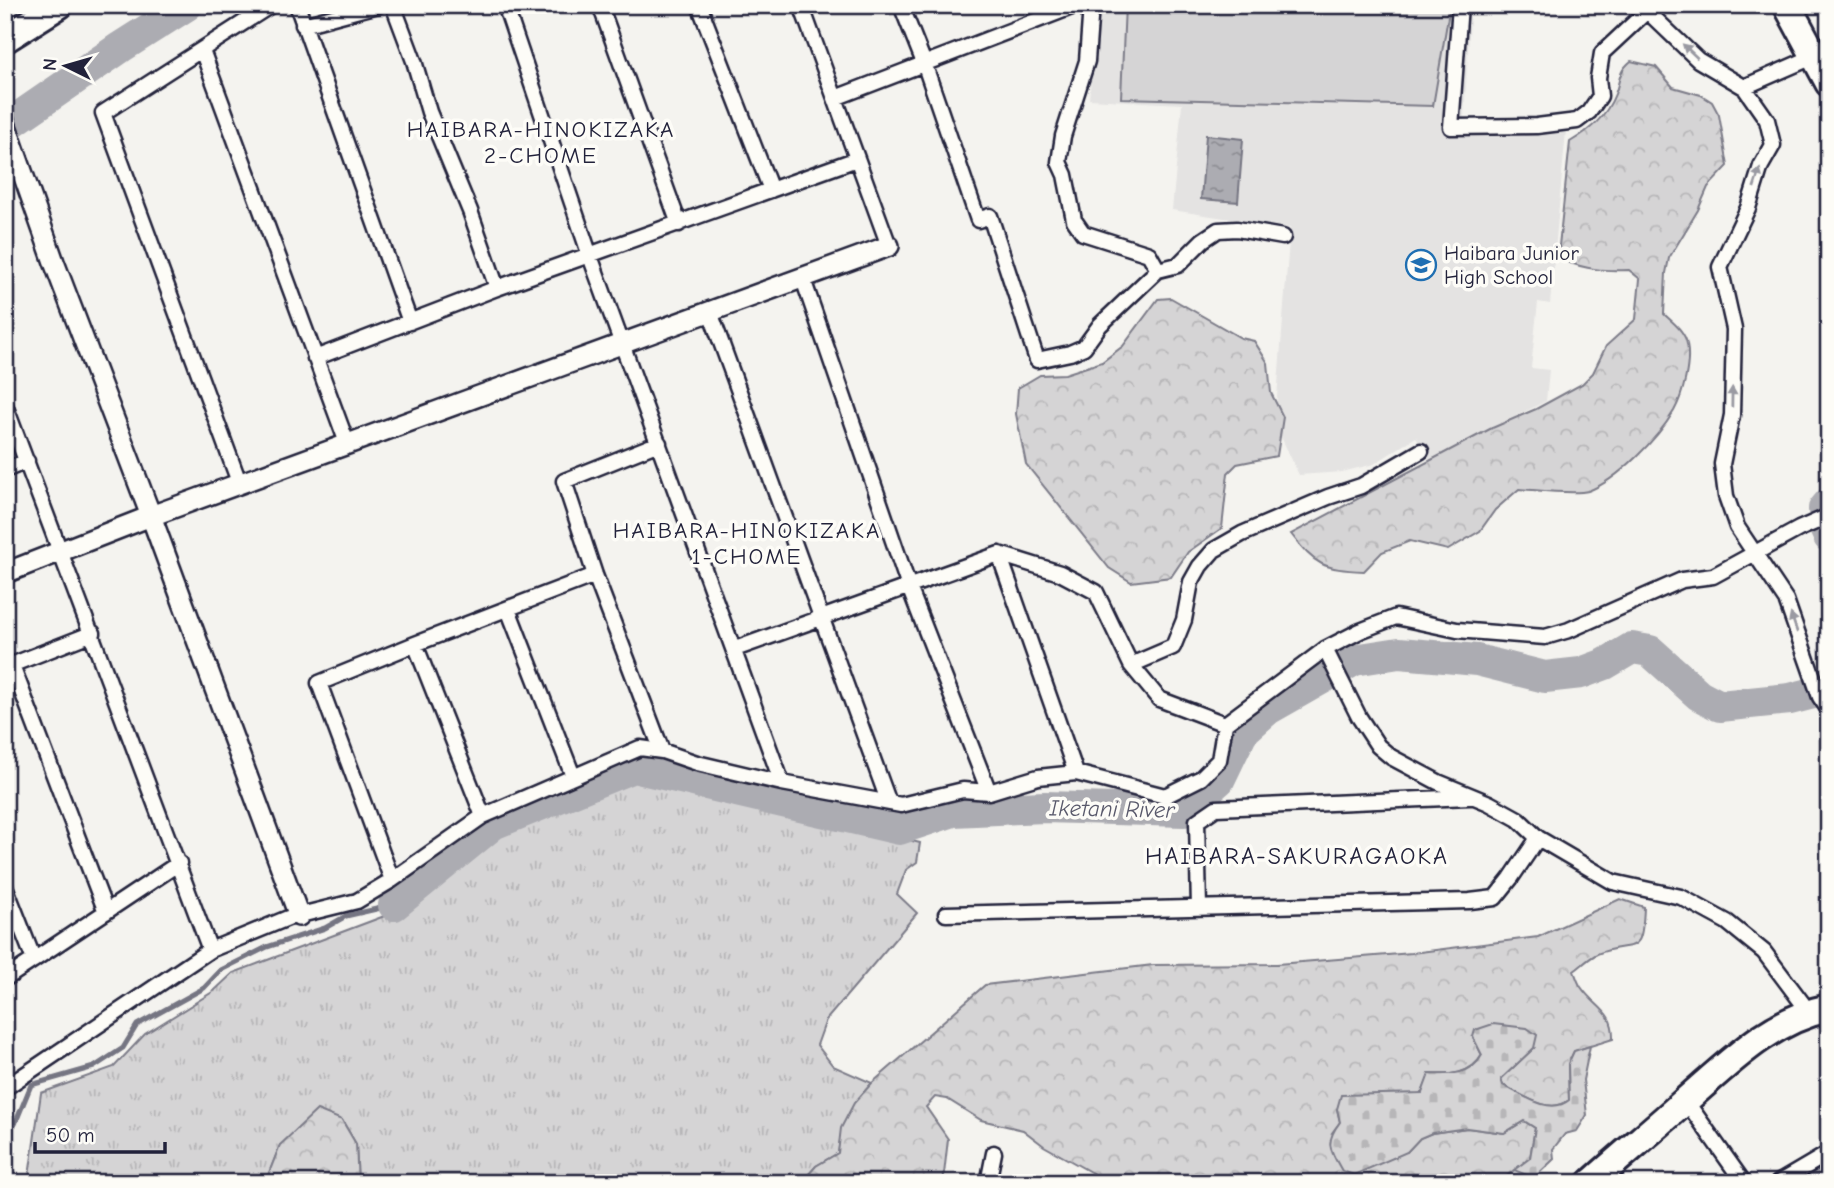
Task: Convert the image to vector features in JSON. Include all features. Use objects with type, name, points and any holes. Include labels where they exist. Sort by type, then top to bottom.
[{"type":"highway","points":[[5,39],[60,5]]},
{"type":"highway","points":[[1787,5],[1829,83]]},
{"type":"highway","points":[[1591,1183],[1737,1054],[1787,1021],[1819,1010]]},
{"type":"street","points":[[239,482],[103,113],[271,5]]},
{"type":"street","points":[[297,5],[410,322]]},
{"type":"street","points":[[303,25],[378,5]]},
{"type":"street","points":[[393,5],[429,112],[470,211],[497,288]]},
{"type":"street","points":[[505,5],[590,256],[782,783]]},
{"type":"street","points":[[600,5],[679,224]]},
{"type":"street","points":[[699,5],[771,190]]},
{"type":"street","points":[[5,573],[239,482],[889,246],[801,5]]},
{"type":"street","points":[[901,5],[978,220],[990,216],[1037,360],[1084,347],[1100,325],[1158,270],[1178,265],[1203,240],[1222,228],[1283,237]]},
{"type":"street","points":[[835,98],[1077,5]]},
{"type":"street","points":[[1091,5],[1087,61],[1063,136],[1059,162],[1065,175],[1074,220],[1083,233],[1149,254],[1158,270]]},
{"type":"street","points":[[1460,5],[1451,127],[1577,121],[1589,112],[1600,96],[1598,78],[1602,53],[1646,8],[1699,60],[1744,87],[1767,120],[1773,145],[1761,166],[1748,208],[1720,267],[1734,329],[1732,415],[1721,464],[1726,496],[1737,527],[1786,600],[1818,692],[1829,710]]},
{"type":"street","points":[[202,50],[347,443]]},
{"type":"street","points":[[1744,87],[1815,56]]},
{"type":"street","points":[[5,123],[59,275],[152,516],[299,916]]},
{"type":"street","points":[[314,358],[497,288],[858,159]]},
{"type":"street","points":[[803,279],[909,587],[989,792]]},
{"type":"street","points":[[710,312],[888,803]]},
{"type":"street","points":[[5,405],[210,950]]},
{"type":"street","points":[[659,443],[564,481],[595,575],[662,751]]},
{"type":"street","points":[[1131,665],[1173,647],[1184,620],[1191,582],[1214,550],[1242,534],[1328,497],[1361,486],[1421,451]]},
{"type":"street","points":[[5,470],[27,461]]},
{"type":"street","points":[[5,1088],[210,950],[299,916],[357,901],[392,880],[483,816],[640,748],[662,751],[697,763],[782,783],[901,805],[963,790],[989,792],[1038,777],[1076,773],[1165,796],[1201,778],[1219,760],[1225,724],[1325,649],[1360,631],[1396,617],[1458,629],[1545,637],[1569,631],[1682,580],[1713,576],[1824,518]]},
{"type":"street","points":[[999,554],[1076,773]]},
{"type":"street","points":[[735,649],[999,554],[1060,573],[1096,593],[1131,665],[1160,699],[1225,724]]},
{"type":"street","points":[[392,880],[319,683],[595,575]]},
{"type":"street","points":[[508,609],[573,776]]},
{"type":"street","points":[[93,633],[9,666],[106,912]]},
{"type":"street","points":[[415,644],[483,816]]},
{"type":"street","points":[[1325,649],[1359,717],[1378,746],[1391,757],[1518,819],[1538,838],[1613,882],[1681,897],[1727,922],[1764,952],[1819,1010]]},
{"type":"street","points":[[1199,908],[1197,821],[1216,808],[1472,797]]},
{"type":"street","points":[[946,914],[1469,901],[1495,898],[1538,838]]},
{"type":"street","points":[[5,979],[179,863]]},
{"type":"street","points":[[5,886],[34,960]]},
{"type":"street","points":[[1686,1101],[1744,1183]]},
{"type":"street","points":[[988,1183],[994,1153]]},
{"type":"street","points":[[1778,1183],[1829,1153]]},
{"type":"shaded area","name":"Haibara Junior High School","points":[[1098,5],[1471,5],[1463,131],[1566,131],[1550,304],[1538,302],[1531,368],[1549,370],[1546,401],[1430,460],[1416,437],[1374,464],[1342,472],[1299,475],[1275,424],[1290,228],[1172,210],[1182,104],[1089,99]]},
{"type":"green space","points":[[1125,5],[1450,5],[1433,106],[1121,98]]},
{"type":"green space","points":[[1631,61],[1656,67],[1673,87],[1701,95],[1712,102],[1719,115],[1728,166],[1708,187],[1698,210],[1669,258],[1664,314],[1684,335],[1688,352],[1685,379],[1674,411],[1636,457],[1600,486],[1574,493],[1519,489],[1495,510],[1480,531],[1448,550],[1410,541],[1382,552],[1364,571],[1329,567],[1314,559],[1291,534],[1490,429],[1536,409],[1582,384],[1593,373],[1606,346],[1636,319],[1640,279],[1629,270],[1595,269],[1562,260],[1559,246],[1570,142],[1591,128],[1602,116],[1615,94],[1621,73]]},
{"type":"green space","points":[[1171,298],[1241,338],[1254,341],[1268,363],[1271,393],[1283,417],[1277,456],[1237,464],[1228,473],[1222,528],[1188,552],[1171,577],[1131,582],[1109,568],[1026,464],[1016,414],[1018,388],[1040,375],[1065,374],[1102,362],[1123,346],[1158,299]]},
{"type":"green space","points":[[637,777],[663,777],[920,843],[917,862],[906,870],[897,894],[917,913],[826,1020],[817,1045],[833,1066],[872,1083],[848,1115],[838,1153],[816,1166],[801,1183],[358,1183],[356,1144],[342,1120],[280,1145],[265,1183],[28,1183],[41,1093],[114,1067],[145,1034],[214,991],[233,973],[403,909],[499,831]]},
{"type":"green space","points":[[1620,899],[1644,907],[1641,935],[1634,945],[1597,954],[1574,971],[1586,994],[1607,1015],[1613,1039],[1574,1051],[1568,1064],[1569,1100],[1553,1106],[1544,1105],[1502,1085],[1501,1079],[1534,1048],[1473,1037],[1482,1055],[1472,1067],[1452,1074],[1430,1074],[1422,1093],[1337,1109],[1340,1122],[1332,1133],[1407,1152],[1420,1138],[1432,1133],[1467,1128],[1504,1133],[1524,1121],[1535,1128],[1530,1158],[1498,1183],[1105,1183],[1023,1130],[981,1120],[947,1099],[935,1097],[926,1107],[948,1139],[943,1183],[801,1183],[816,1166],[838,1153],[841,1128],[854,1103],[872,1083],[985,985],[1153,965],[1277,964],[1412,953],[1538,937]]},
{"type":"green space","points":[[1493,1024],[1527,1028],[1537,1035],[1534,1048],[1501,1079],[1503,1085],[1545,1105],[1553,1106],[1569,1100],[1568,1064],[1574,1051],[1590,1046],[1583,1080],[1587,1115],[1577,1131],[1565,1134],[1553,1149],[1554,1159],[1534,1178],[1514,1170],[1530,1158],[1535,1128],[1524,1121],[1504,1133],[1467,1128],[1432,1133],[1420,1138],[1407,1152],[1354,1175],[1342,1171],[1330,1146],[1340,1122],[1337,1109],[1341,1095],[1422,1093],[1429,1074],[1459,1072],[1478,1062],[1482,1055],[1473,1037],[1475,1030]]},
{"type":"green space","points":[[317,1110],[342,1120],[356,1144],[358,1183],[265,1183],[280,1145]]},
{"type":"water","points":[[1206,135],[1243,139],[1238,202],[1201,199]]},
{"type":"waterway","points":[[5,127],[187,5]]},
{"type":"waterway","name":"Iketani River","points":[[1829,503],[1824,509],[1825,528],[1829,537]]},
{"type":"waterway","name":"Iketani River","points":[[394,905],[493,824],[633,767],[899,829],[953,811],[1045,807],[1184,811],[1219,780],[1242,732],[1268,709],[1354,660],[1399,653],[1434,656],[1477,660],[1545,677],[1581,673],[1605,664],[1632,648],[1650,651],[1699,695],[1720,706],[1790,699],[1829,689]]},
{"type":"waterway","points":[[5,1132],[15,1124],[31,1085],[94,1067],[123,1048],[137,1025],[204,988],[221,970],[267,947],[325,928],[346,916],[394,905]]},
{"type":"waterway","points":[[1820,1183],[1829,1176]]},
{"type":"place","name":"Haibara Junior High School","points":[[1421,265]]},
{"type":"district","name":"HAIBARA-HINOKIZAKA 2-CHOME","points":[[541,142]]},
{"type":"district","name":"HAIBARA-HINOKIZAKA 1-CHOME","points":[[747,543]]},
{"type":"district","name":"HAIBARA-SAKURAGAOKA","points":[[1297,856]]}]
